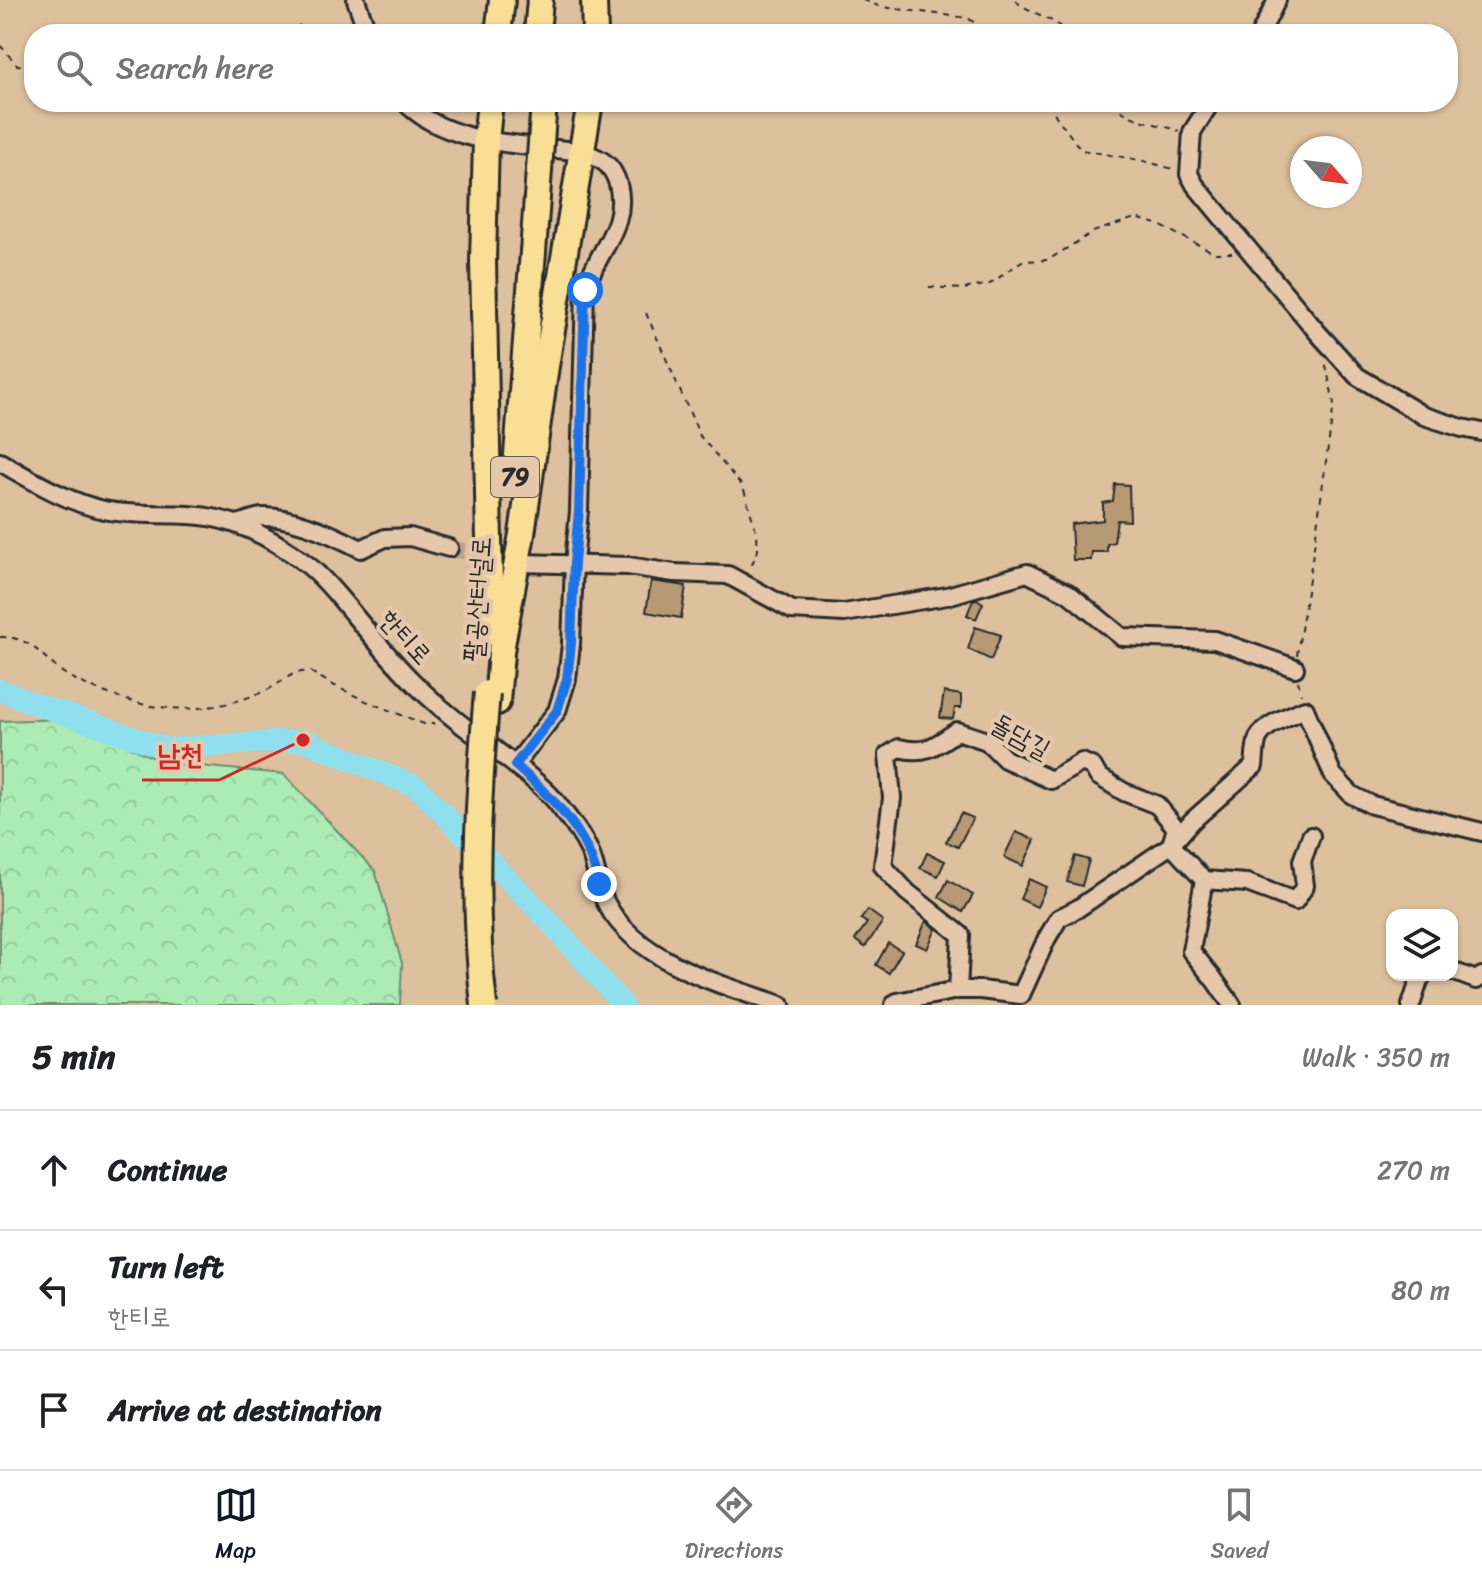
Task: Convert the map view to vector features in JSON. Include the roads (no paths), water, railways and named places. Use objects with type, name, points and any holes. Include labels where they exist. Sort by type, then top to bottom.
[{"type":"highway","points":[[499,24],[502,0]]},
{"type":"highway","points":[[538,24],[540,0]]},
{"type":"highway","points":[[551,24],[552,0]]},
{"type":"highway","points":[[594,0],[595,24]]},
{"type":"highway","points":[[489,112],[483,262],[497,638]]},
{"type":"highway","name":"팔공산터널로","points":[[527,252],[532,112]]},
{"type":"highway","name":"팔공산터널로","points":[[495,1005],[490,944],[489,847],[492,698],[527,252],[543,112]]},
{"type":"highway","points":[[497,638],[522,534],[546,366],[589,112]]},
{"type":"highway","name":"팔공산터널로","points":[[484,1005],[478,926],[478,856],[481,767],[492,698]]},
{"type":"street","points":[[356,0],[364,24]]},
{"type":"street","points":[[1265,24],[1277,0]]},
{"type":"street","points":[[416,112],[461,135],[583,152],[602,160],[613,169],[620,192],[621,206],[615,231],[597,259],[585,290],[579,511],[567,679],[557,711],[515,765]]},
{"type":"street","points":[[1204,112],[1192,135],[1189,174],[1318,333],[1357,376],[1424,416],[1482,432]]},
{"type":"street","name":"한티로","points":[[0,462],[65,496],[105,511],[203,516],[237,524],[288,551],[323,578],[391,659],[449,714],[515,765],[555,801],[589,849],[608,906],[637,940],[664,958],[719,984],[781,1005]]},
{"type":"street","points":[[237,524],[260,517],[286,520],[332,534],[361,549],[385,538],[410,537],[449,548]]},
{"type":"street","points":[[522,563],[628,566],[674,573],[728,575],[792,610],[844,613],[947,596],[1027,573],[1068,593],[1122,637],[1215,640],[1295,668]]},
{"type":"street","points":[[894,1005],[958,990],[1021,995],[1059,918],[1171,845],[1192,821],[1254,766],[1257,740],[1265,730],[1305,709],[1333,775],[1352,795],[1372,805],[1482,832]]},
{"type":"street","name":"돌담길","points":[[958,990],[961,935],[907,892],[883,866],[892,798],[888,755],[899,748],[915,752],[935,746],[957,731],[987,741],[1005,759],[1051,780],[1082,762],[1124,792],[1157,805],[1176,828],[1171,845],[1204,880]]},
{"type":"street","points":[[1232,1005],[1191,951],[1204,880],[1247,883],[1295,901],[1305,886],[1302,861],[1311,836]]},
{"type":"street","points":[[1458,973],[1476,980],[1482,976]]},
{"type":"street","points":[[1411,1005],[1419,981]]},
{"type":"waterway","points":[[0,690],[167,749],[303,740],[417,787],[547,919],[623,1005]]},
{"type":"tunnel","points":[[449,548],[522,563]]},
{"type":"place","name":"남천","points":[[303,740]]}]
